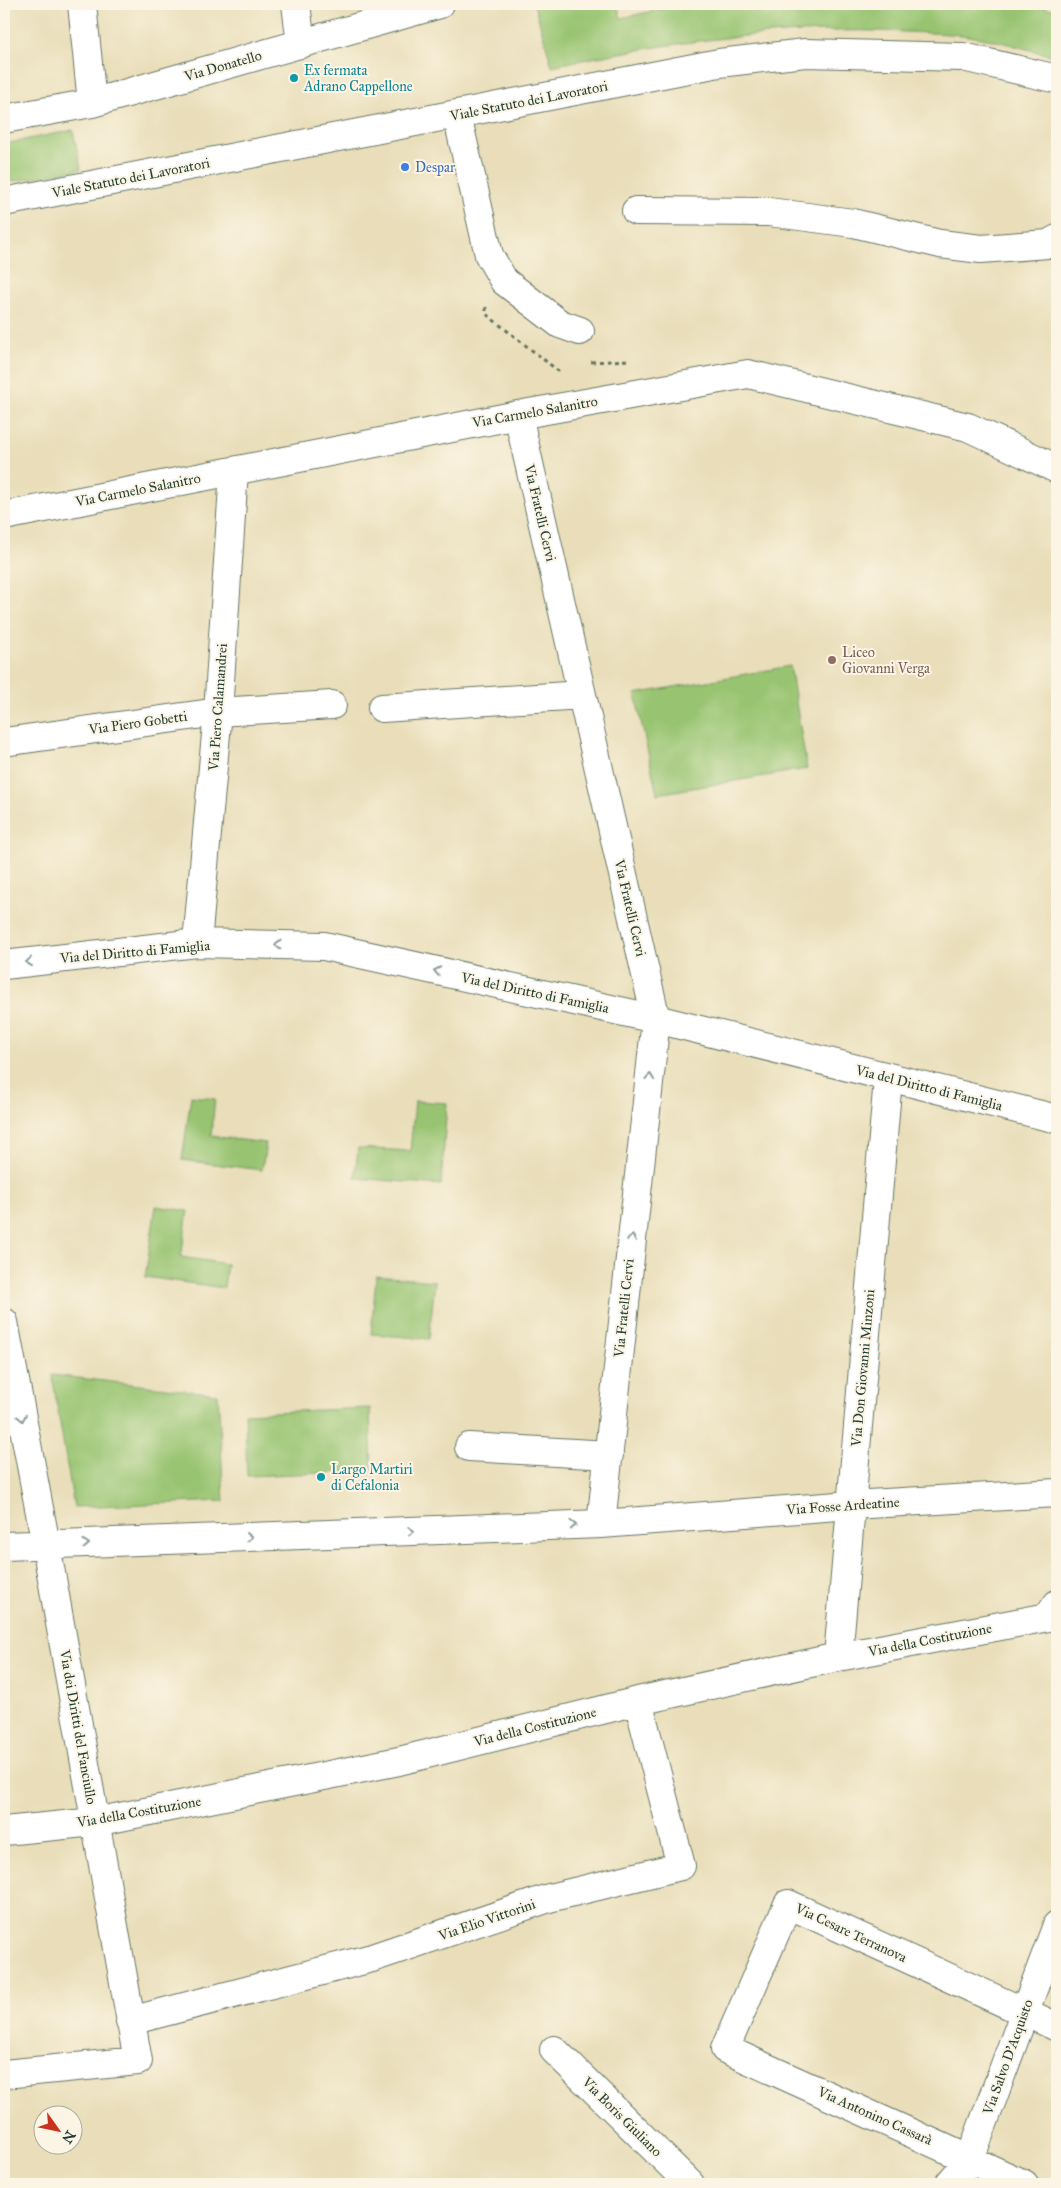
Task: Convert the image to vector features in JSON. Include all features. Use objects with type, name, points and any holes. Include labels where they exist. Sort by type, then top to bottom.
[{"type":"street","points":[[82,4],[92,103]]},
{"type":"street","points":[[296,4],[300,44]]},
{"type":"street","name":"Via Donatello","points":[[4,120],[92,103],[440,4]]},
{"type":"street","name":"Viale Statuto dei Lavoratori","points":[[4,202],[719,63],[805,53],[963,57],[1057,78]]},
{"type":"street","points":[[457,115],[489,255],[504,281],[560,324],[580,331]]},
{"type":"street","points":[[636,211],[769,212],[853,223],[940,244],[981,249],[1054,244]]},
{"type":"street","name":"Via Carmelo Salanitro","points":[[4,516],[518,415],[748,374],[968,426],[1057,469]]},
{"type":"street","name":"Via Fratelli Cervi","points":[[518,415],[656,1019],[601,1524]]},
{"type":"street","name":"Via Piero Calamandrei","points":[[197,943],[218,712],[234,470]]},
{"type":"street","points":[[382,708],[582,695]]},
{"type":"street","name":"Via Piero Gobetti","points":[[4,742],[218,712],[332,705]]},
{"type":"street","name":"Via del Diritto di Famiglia","points":[[4,965],[197,943],[324,946],[656,1019],[888,1079],[1057,1119]]},
{"type":"street","name":"Via Don Giovanni Minzoni","points":[[838,1657],[888,1079]]},
{"type":"street","name":"Via dei Diritti del Fanciullo","points":[[4,1322],[10,1353],[30,1552],[95,1822],[138,2061],[4,2074]]},
{"type":"street","points":[[469,1447],[609,1455]]},
{"type":"street","name":"Via Fosse Ardeatine","points":[[30,1552],[601,1524],[1057,1492]]},
{"type":"street","name":"Via della Costituzione","points":[[4,1830],[95,1822],[399,1761],[638,1701],[838,1657],[1048,1617],[1057,1604]]},
{"type":"street","name":"Via Elio Vittorini","points":[[130,2021],[372,1958],[549,1898],[681,1866],[638,1701]]},
{"type":"street","name":"Via Cesare Terranova","points":[[725,2049],[788,1904],[1057,2027]]},
{"type":"street","name":"Via Salvo D'Acquisto","points":[[949,2184],[970,2159],[1057,1925]]},
{"type":"street","name":"Via Antonino Cassarà","points":[[725,2049],[1024,2184]]},
{"type":"street","name":"Via Boris Giuliano","points":[[554,2050],[690,2184]]},
{"type":"path","points":[[487,299],[486,314],[565,376]]},
{"type":"green space","points":[[534,4],[617,4],[621,18],[684,4],[1029,4],[1057,10],[1057,57],[991,40],[961,35],[816,31],[684,43],[552,66]]},
{"type":"green space","points":[[73,130],[81,169],[4,183],[4,144]]},
{"type":"green space","points":[[790,666],[807,769],[657,794],[635,694]]},
{"type":"green space","points":[[191,1096],[215,1099],[211,1136],[266,1143],[262,1170],[182,1160]]},
{"type":"green space","points":[[415,1101],[447,1103],[441,1185],[355,1178],[358,1148],[410,1151]]},
{"type":"green space","points":[[156,1206],[188,1211],[181,1257],[227,1264],[224,1288],[145,1277]]},
{"type":"green space","points":[[376,1276],[435,1281],[429,1339],[371,1334]]},
{"type":"green space","points":[[52,1375],[218,1394],[224,1501],[74,1507]]},
{"type":"green space","points":[[370,1408],[372,1471],[247,1476],[245,1413]]},
{"type":"place","name":"Ex fermata Adrano Cappellone","points":[[294,78]]},
{"type":"place","name":"Despar","points":[[405,167]]},
{"type":"place","name":"Liceo Giovanni Verga","points":[[832,660]]},
{"type":"place","name":"Largo Martiri di Cefalonia","points":[[321,1477]]}]
